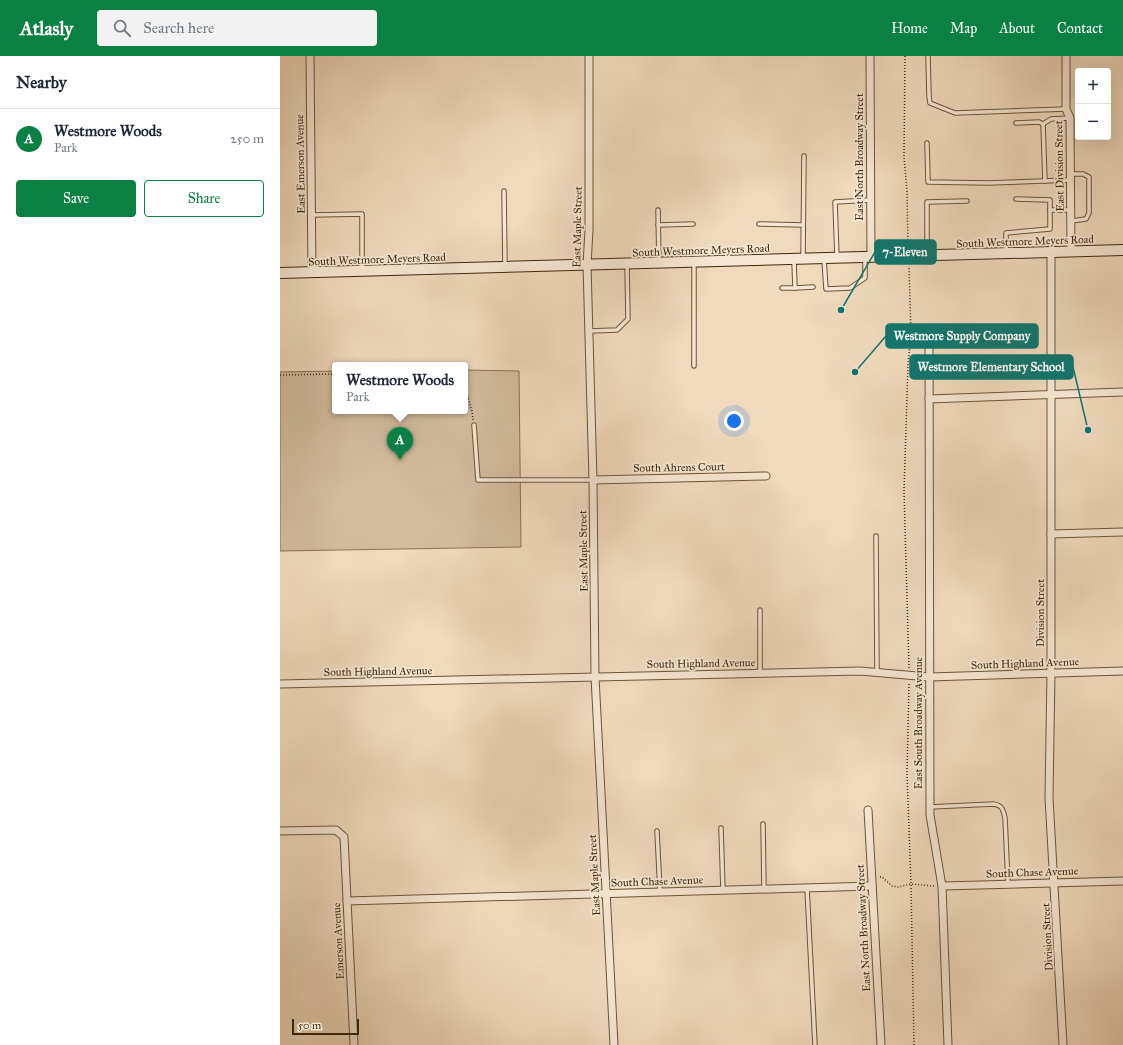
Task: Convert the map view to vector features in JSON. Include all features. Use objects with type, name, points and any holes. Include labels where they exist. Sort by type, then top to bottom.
[{"type":"street","name":"East Emerson Avenue","points":[[310,56],[312,273]]},
{"type":"street","name":"East Maple Street","points":[[589,56],[589,230],[587,265],[593,480],[595,677],[614,1045]]},
{"type":"street","name":"East North Broadway Street","points":[[868,258],[871,200],[870,56]]},
{"type":"street","name":"East Division Street","points":[[1066,56],[1066,109],[1070,118],[1071,252]]},
{"type":"street","name":"South Westmore Meyers Road","points":[[280,273],[1123,250]]},
{"type":"street","name":"Division Street","points":[[1051,252],[1051,673],[1049,798],[1063,1045]]},
{"type":"street","name":"East South Broadway Avenue","points":[[929,330],[930,814],[942,886],[948,1045]]},
{"type":"street","points":[[929,399],[1123,392]]},
{"type":"street","name":"South Ahrens Court","points":[[593,480],[766,476]]},
{"type":"street","points":[[1051,534],[1123,532]]},
{"type":"street","name":"South Highland Avenue","points":[[280,684],[760,673],[877,672],[929,677],[1123,671]]},
{"type":"street","name":"East North Broadway Street","points":[[868,810],[881,1045]]},
{"type":"street","name":"Emerson Avenue","points":[[280,831],[336,830],[344,837],[354,1045]]},
{"type":"street","name":"South Chase Avenue","points":[[942,886],[1123,881]]},
{"type":"street","name":"South Chase Avenue","points":[[347,901],[872,886]]},
{"type":"lane","points":[[928,56],[930,103],[936,106],[955,112],[1066,109]]},
{"type":"lane","points":[[1043,124],[1051,119],[1070,118]]},
{"type":"lane","points":[[1016,123],[1039,122],[1043,124]]},
{"type":"lane","points":[[1043,124],[1045,181]]},
{"type":"lane","points":[[927,143],[928,182],[987,183],[1045,181],[1083,174],[1089,177],[1089,213],[1086,219],[1071,221]]},
{"type":"lane","points":[[795,288],[803,225],[804,156]]},
{"type":"lane","points":[[504,191],[504,267]]},
{"type":"lane","points":[[1006,253],[1006,233],[1050,229],[1050,200],[1016,199]]},
{"type":"lane","points":[[837,258],[835,202],[871,200]]},
{"type":"lane","points":[[927,256],[927,202],[967,201]]},
{"type":"lane","points":[[658,210],[659,263]]},
{"type":"lane","points":[[1050,210],[1071,210]]},
{"type":"lane","points":[[311,215],[362,214],[362,271]]},
{"type":"lane","points":[[658,225],[693,224]]},
{"type":"lane","points":[[759,224],[803,225]]},
{"type":"lane","points":[[824,259],[826,289],[850,288],[865,278],[868,258]]},
{"type":"lane","points":[[694,262],[694,366]]},
{"type":"lane","points":[[589,331],[617,330],[628,319],[628,264]]},
{"type":"lane","points":[[782,288],[813,287]]},
{"type":"lane","points":[[474,425],[478,480],[593,480]]},
{"type":"lane","points":[[876,536],[877,672]]},
{"type":"lane","points":[[760,610],[760,673]]},
{"type":"lane","points":[[930,807],[999,805],[1003,809],[1005,818],[1008,884]]},
{"type":"lane","points":[[762,824],[764,889]]},
{"type":"lane","points":[[722,828],[723,891]]},
{"type":"lane","points":[[657,830],[660,892]]},
{"type":"lane","points":[[807,888],[815,1045]]},
{"type":"path","points":[[905,56],[904,157],[908,246]]},
{"type":"path","points":[[909,267],[911,333],[908,365],[904,491],[909,668]]},
{"type":"path","points":[[280,375],[332,374]]},
{"type":"path","points":[[468,397],[474,425]]},
{"type":"path","points":[[909,682],[907,773],[914,1045]]},
{"type":"path","points":[[872,877],[882,877],[892,886],[898,887],[911,884],[942,886]]},
{"type":"shaded area","points":[[468,370],[519,371],[521,547],[280,551],[280,372],[332,371],[332,414],[468,414]]},
{"type":"place","name":"7-Eleven","points":[[841,310]]},
{"type":"place","name":"Westmore Supply Company","points":[[855,372]]},
{"type":"place","name":"Westmore Elementary School","points":[[1088,430]]},
{"type":"place","name":"Westmore Woods","points":[[400,460]]}]
